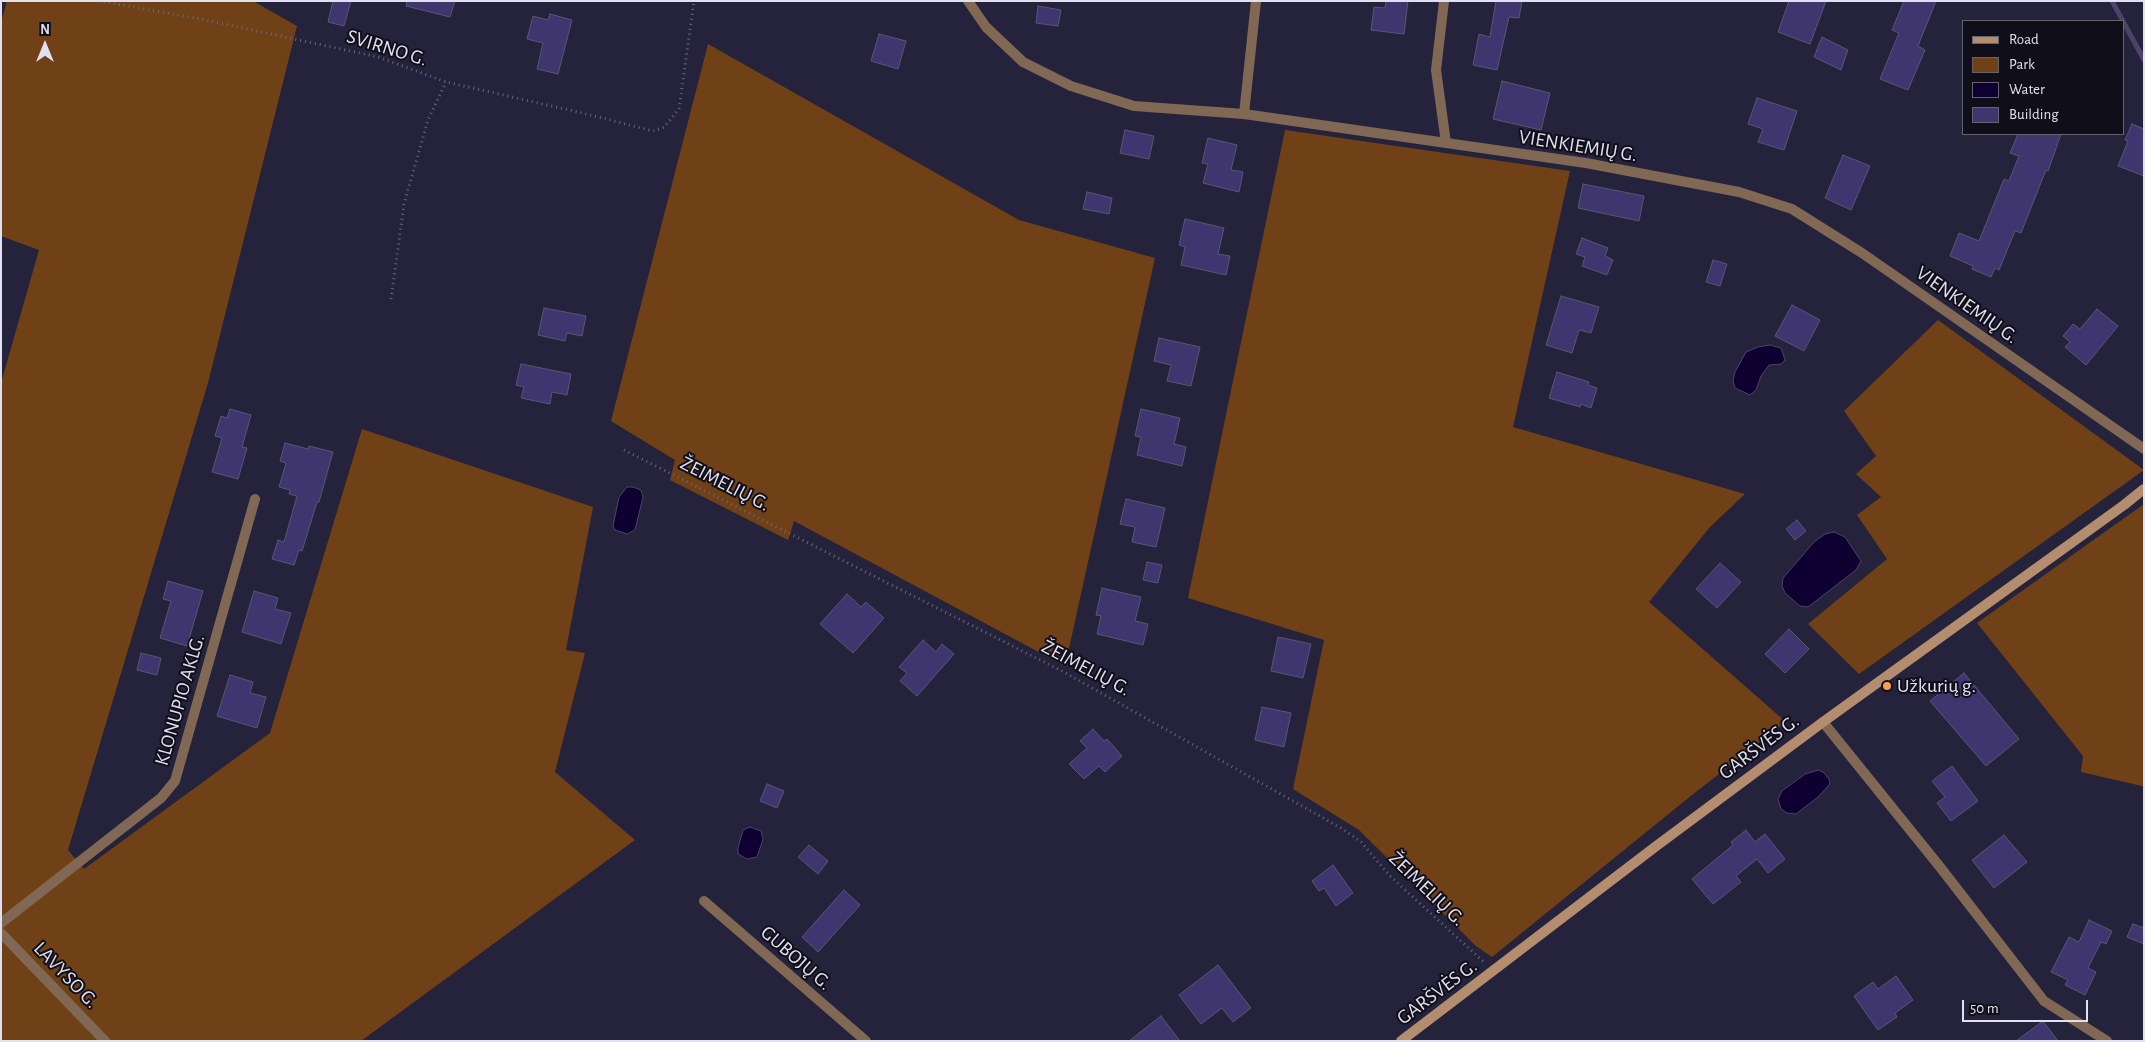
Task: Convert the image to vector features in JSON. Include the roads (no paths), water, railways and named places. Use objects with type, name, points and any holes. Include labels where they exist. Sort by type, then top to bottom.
[{"type":"main road","name":"GARŠVĖS G.","points":[[1401,1041],[1412,1037],[1654,847],[2144,489]]},
{"type":"street","name":"VIENKIEMIŲ G.","points":[[968,1],[986,27],[1023,62],[1071,86],[1134,106],[1244,114],[1617,168],[1739,192],[1792,209],[1862,253],[2144,449]]},
{"type":"street","points":[[1244,114],[1256,1]]},
{"type":"street","points":[[1444,1],[1436,70],[1446,143]]},
{"type":"street","name":"KLONUPIO AKLG.","points":[[1,923],[161,798],[175,781],[255,499]]},
{"type":"street","points":[[1823,722],[1940,867],[2044,1001],[2107,1041]]},
{"type":"street","name":"GUBOJŲ G.","points":[[704,901],[866,1041]]},
{"type":"street","name":"LAVYSO G.","points":[[1,933],[105,1041]]},
{"type":"water","points":[[1770,345],[1781,348],[1785,360],[1781,364],[1769,365],[1761,376],[1756,390],[1750,395],[1735,388],[1733,381],[1735,372],[1746,352]]},
{"type":"water","points":[[627,487],[641,490],[643,497],[635,530],[627,534],[615,530],[613,526],[619,497]]},
{"type":"water","points":[[1834,532],[1845,537],[1861,561],[1856,570],[1808,607],[1800,606],[1785,593],[1782,586],[1783,578],[1814,542],[1825,534]]},
{"type":"water","points":[[1818,770],[1823,772],[1829,779],[1830,784],[1818,797],[1796,814],[1787,813],[1781,809],[1778,799],[1782,791],[1805,774]]},
{"type":"water","points":[[750,827],[761,831],[763,839],[757,857],[747,859],[738,854],[738,848],[743,830]]},
{"type":"waterway","points":[[2112,1],[2122,20]]},
{"type":"waterway","points":[[2125,25],[2144,60]]},
{"type":"place","name":"Užkurių g.","points":[[1887,686]]}]
